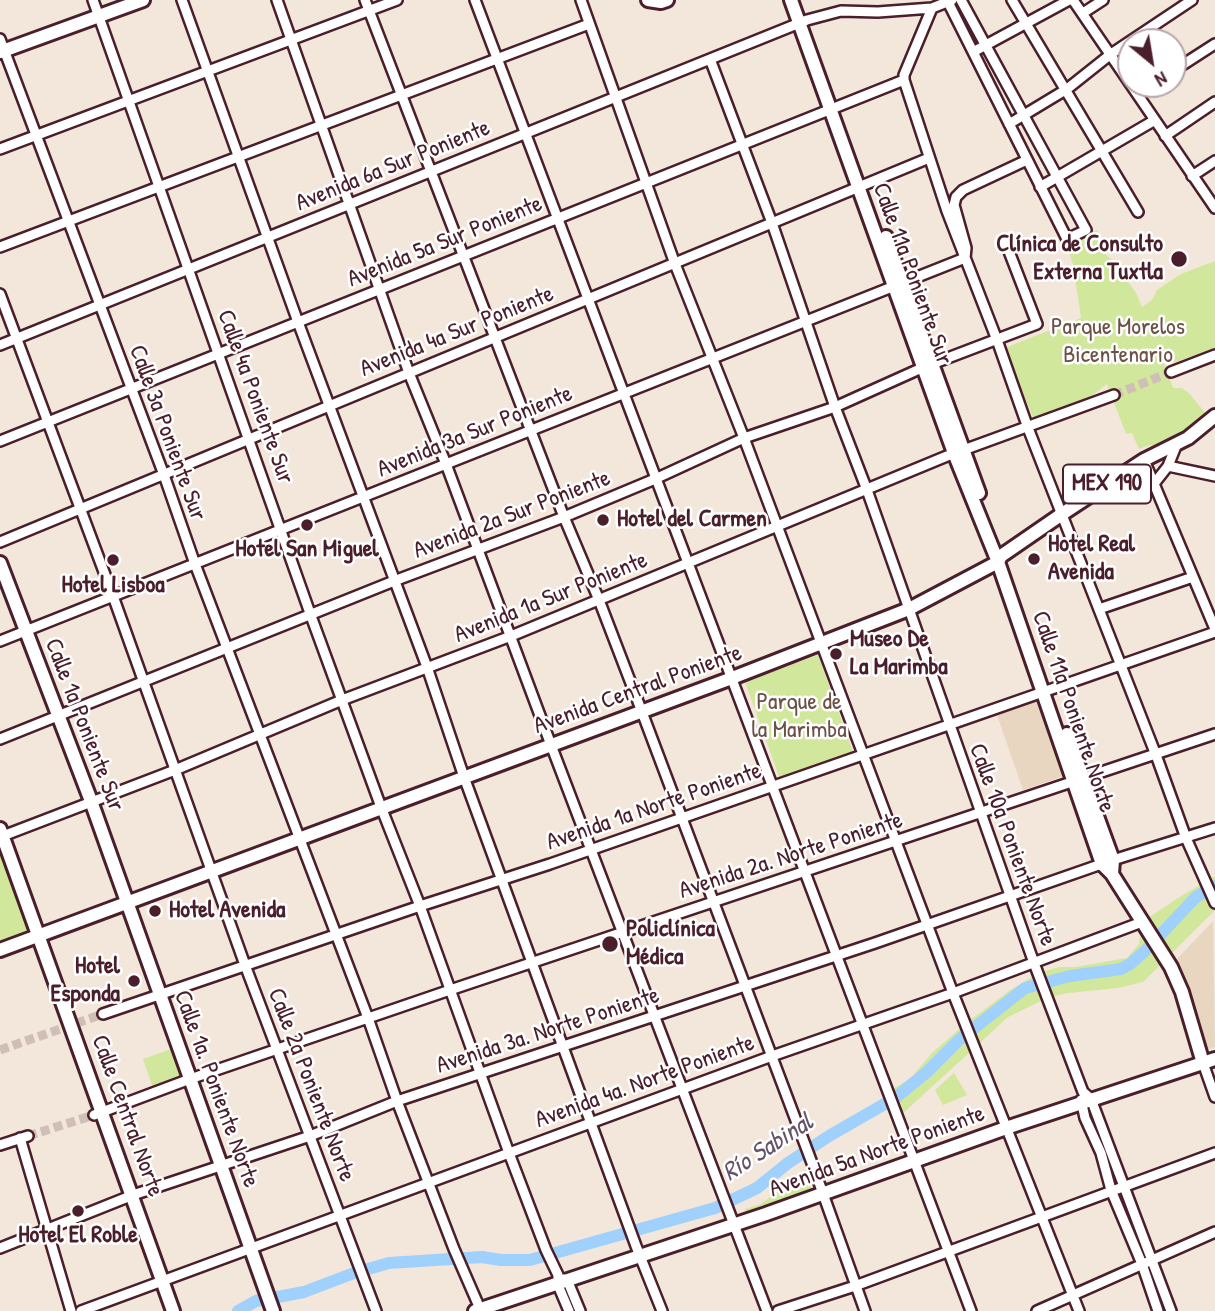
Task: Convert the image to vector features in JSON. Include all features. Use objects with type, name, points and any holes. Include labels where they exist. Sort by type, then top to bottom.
[{"type":"main road","points":[[2,47],[142,0]]},
{"type":"main road","points":[[648,0],[667,0]]},
{"type":"main road","name":"Calle 11a Poniente Sur","points":[[791,0],[804,22]]},
{"type":"main road","name":"Calle 11a Poniente Sur","points":[[800,0],[804,22],[834,108],[1000,559]]},
{"type":"main road","name":"Avenida Central Poniente","points":[[39,935],[642,712],[909,609],[1000,559],[1144,460],[1176,446],[1215,416]]},
{"type":"main road","name":"Calle 11a Poniente Norte","points":[[1000,559],[1108,862]]},
{"type":"main road","name":"Calle 1a Poniente Sur","points":[[0,563],[127,902]]},
{"type":"main road","name":"Calle Central Norte","points":[[1,834],[39,935],[98,1114],[133,1195],[173,1311]]},
{"type":"main road","points":[[1108,862],[1112,874],[1164,956],[1182,992],[1209,1061]]},
{"type":"main road","name":"Calle 1a. Poniente Norte","points":[[127,902],[273,1311]]},
{"type":"main road","name":"MEX 190","points":[[0,950],[39,935]]},
{"type":"main road","name":"Avenida 5a Norte Poniente","points":[[478,1310],[638,1251],[734,1219],[822,1195],[1084,1098],[1209,1061]]},
{"type":"street","name":"Calle 4a Poniente Sur","points":[[93,0],[311,616],[546,1252],[560,1278]]},
{"type":"street","points":[[182,0],[298,322],[427,667],[464,777],[662,1311]]},
{"type":"street","points":[[277,0],[409,373],[479,549],[551,745],[768,1311]]},
{"type":"street","points":[[365,0],[530,430],[642,712],[806,1146],[865,1311]]},
{"type":"street","points":[[0,149],[397,0]]},
{"type":"street","points":[[475,0],[971,1311]]},
{"type":"street","points":[[581,0],[675,264],[744,438],[953,993],[1079,1311]]},
{"type":"street","points":[[950,1],[1067,239],[1086,230],[961,0]]},
{"type":"street","points":[[1012,0],[1138,212]]},
{"type":"street","points":[[973,52],[1071,0],[1117,63]]},
{"type":"street","points":[[1083,13],[1103,0]]},
{"type":"street","points":[[1009,124],[1067,89],[1111,54],[1192,0]]},
{"type":"street","name":"Avenida 6a Sur Poniente","points":[[0,345],[804,22],[841,11],[878,12],[932,8],[950,1]]},
{"type":"street","points":[[932,8],[904,80],[929,158],[1028,428],[1186,838],[1215,903]]},
{"type":"street","points":[[0,247],[589,24]]},
{"type":"street","points":[[1187,62],[1215,44]]},
{"type":"street","name":"Calle 3a Poniente Sur","points":[[2,47],[478,1310]]},
{"type":"street","name":"Calle 10a Poniente Norte","points":[[710,59],[772,223],[980,813],[1048,995],[1084,1098],[1111,1190],[1171,1311]]},
{"type":"street","name":"Avenida 5a Sur Poniente","points":[[0,441],[904,80]]},
{"type":"street","points":[[1140,98],[1215,208]]},
{"type":"street","points":[[1165,136],[1215,102]]},
{"type":"street","points":[[1040,187],[1154,120]]},
{"type":"street","name":"Avenida 4a Sur Poniente","points":[[0,542],[929,158]]},
{"type":"street","points":[[965,258],[966,248],[954,205],[956,197],[962,190],[1027,160]]},
{"type":"street","points":[[1192,176],[1215,161]]},
{"type":"street","name":"Avenida 2a Sur Poniente","points":[[0,739],[394,581],[564,517],[744,438],[835,407],[928,365],[1037,324],[1005,241]]},
{"type":"street","name":"Avenida 3a Sur Poniente","points":[[0,641],[965,258]]},
{"type":"street","name":"Calle 2a Poniente Norte","points":[[0,293],[113,596],[245,965],[376,1311]]},
{"type":"street","points":[[1171,372],[1215,355]]},
{"type":"street","name":"Avenida 1a Sur Poniente","points":[[1,834],[175,770],[342,700],[512,636],[959,451],[1114,395]]},
{"type":"street","points":[[1153,485],[1168,466],[1176,446]]},
{"type":"street","points":[[1144,460],[1215,631]]},
{"type":"street","points":[[1168,466],[1215,476]]},
{"type":"street","points":[[1099,609],[1193,577]]},
{"type":"street","name":"Avenida 1a Norte Poniente","points":[[103,1014],[420,905],[591,850],[1215,631]]},
{"type":"street","name":"Avenida 2a. Norte Poniente","points":[[98,1114],[190,1079],[450,990],[1215,734]]},
{"type":"street","name":"Avenida 3a. Norte Poniente","points":[[0,1248],[133,1195],[310,1136],[397,1101],[1215,828]]},
{"type":"street","name":"Avenida 4a. Norte Poniente","points":[[81,1311],[1142,922]]},
{"type":"street","points":[[1209,1061],[1215,1097]]},
{"type":"street","name":"Calle 10a Poniente Norte","points":[[1084,1098],[1124,1186],[1147,1262],[1158,1311]]},
{"type":"street","points":[[0,1145],[24,1137],[71,1311]]},
{"type":"street","points":[[778,1311],[855,1286],[1215,1153]]},
{"type":"street","points":[[1037,1311],[1215,1232]]},
{"type":"street","points":[[560,1278],[569,1311]]},
{"type":"street","points":[[560,1278],[580,1311]]},
{"type":"shaded area","points":[[1041,700],[1067,775],[1023,790],[997,715]]},
{"type":"shaded area","points":[[1213,921],[1215,1047],[1206,1050],[1176,960]]},
{"type":"green space","name":"Parque Morelos Bicentenario","points":[[1097,230],[1102,239],[1099,241],[1103,246],[1102,251],[1113,261],[1136,293],[1142,307],[1152,300],[1157,290],[1181,274],[1215,261],[1215,348],[1164,363],[1173,388],[1188,392],[1207,415],[1177,437],[1156,446],[1149,445],[1139,449],[1132,433],[1126,434],[1107,384],[1090,397],[1037,418],[1033,417],[1005,354],[1007,347],[1081,318],[1073,264],[1066,245]]},
{"type":"green space","name":"Parque de la Marimba","points":[[818,655],[853,752],[780,779],[745,682]]},
{"type":"green space","points":[[0,844],[38,933],[0,948]]},
{"type":"green space","points":[[1215,876],[1215,910],[1143,982],[1049,997],[1008,1017],[899,1117],[889,1091],[910,1079],[932,1053],[964,1025],[1009,991],[1039,973],[1059,967],[1127,958],[1139,944],[1142,922]]},
{"type":"green space","points":[[177,1047],[187,1077],[153,1088],[143,1059]]},
{"type":"green space","points":[[954,1073],[967,1095],[943,1105],[935,1090]]},
{"type":"green space","points":[[807,1168],[812,1192],[745,1213],[745,1209],[761,1204]]},
{"type":"waterway","name":"Río Sabinal","points":[[238,1311],[256,1301],[304,1292],[389,1263],[482,1257],[530,1260],[715,1208],[757,1188],[788,1163],[829,1136],[895,1098],[927,1072],[959,1040],[1025,988],[1070,976],[1121,969],[1130,964],[1196,897],[1215,886]]},
{"type":"tunnel","points":[[1114,395],[1171,372]]},
{"type":"tunnel","points":[[0,1050],[103,1014]]},
{"type":"tunnel","points":[[28,1136],[94,1115]]},
{"type":"place","name":"Clínica de Consulto Externa Tuxtla","points":[[1179,259]]},
{"type":"place","name":"Hotel del Carmen","points":[[603,520]]},
{"type":"place","name":"Hotel San Miguel","points":[[307,525]]},
{"type":"place","name":"Hotel Real Avenida","points":[[1034,559]]},
{"type":"place","name":"Hotel Lisboa","points":[[113,560]]},
{"type":"place","name":"Museo De La Marimba","points":[[836,654]]},
{"type":"place","name":"Hotel Avenida","points":[[155,911]]},
{"type":"place","name":"Policlínica Médica","points":[[610,944]]},
{"type":"place","name":"Hotel Esponda","points":[[134,981]]},
{"type":"place","name":"Hotel El Roble","points":[[78,1211]]}]
